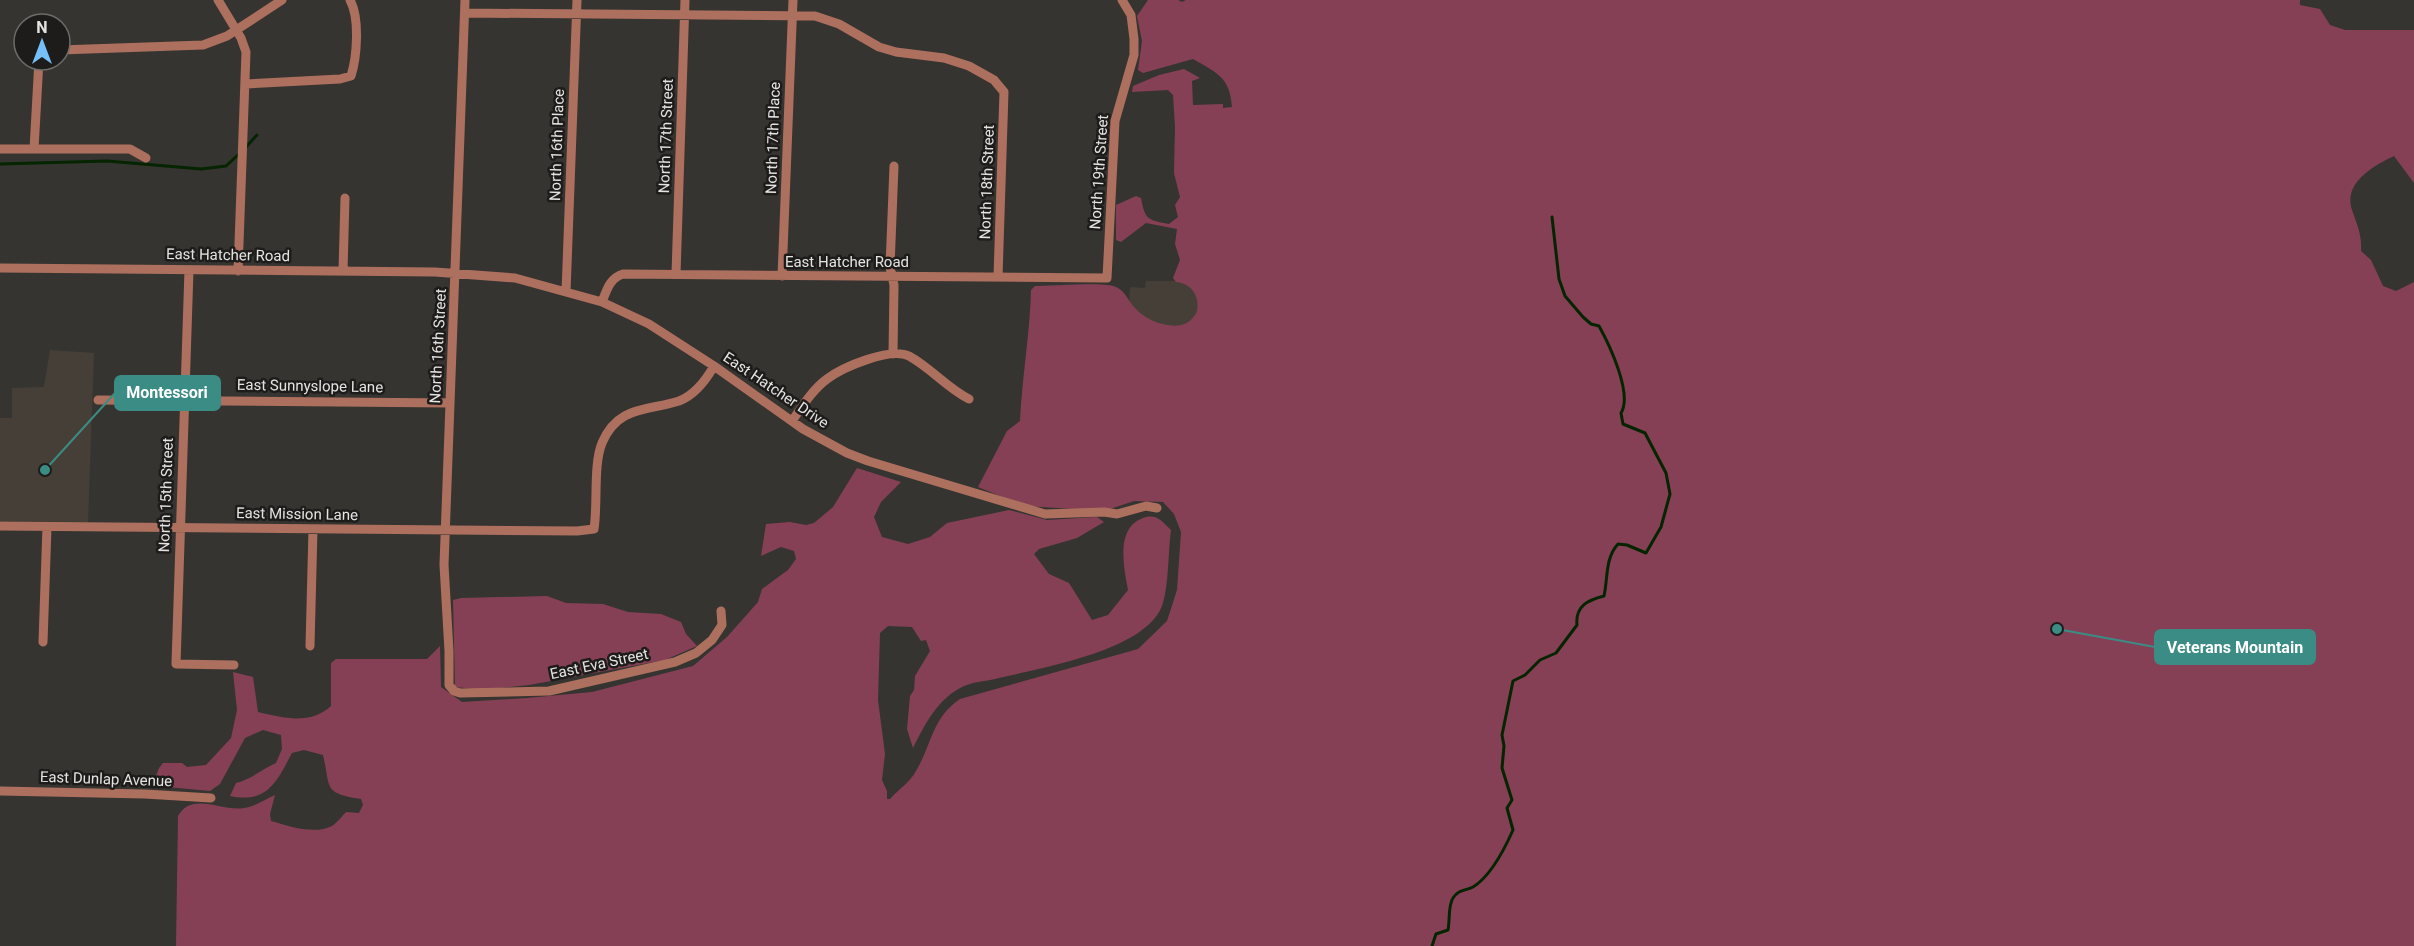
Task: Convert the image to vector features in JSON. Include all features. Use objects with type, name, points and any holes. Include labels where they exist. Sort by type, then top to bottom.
[{"type":"street","points":[[218,0],[246,52],[238,271]]},
{"type":"street","points":[[72,50],[193,46],[214,42],[282,0]]},
{"type":"street","points":[[246,84],[340,79],[351,76],[354,66],[356,16],[350,0]]},
{"type":"street","name":"North 16th Street","points":[[454,691],[449,685],[449,651],[444,592],[465,0]]},
{"type":"street","name":"North 16th Place","points":[[566,292],[578,0]]},
{"type":"street","name":"North 17th Street","points":[[676,274],[685,0]]},
{"type":"street","name":"North 17th Place","points":[[782,276],[793,0]]},
{"type":"street","name":"North 19th Street","points":[[1107,278],[1115,121],[1134,47],[1131,15],[1122,0]]},
{"type":"street","points":[[465,13],[793,15]]},
{"type":"street","name":"North 18th Street","points":[[793,15],[827,18],[879,47],[896,52],[938,57],[965,65],[994,80],[1003,89],[1005,98],[998,277]]},
{"type":"street","points":[[34,149],[38,72]]},
{"type":"street","points":[[0,149],[130,149],[146,158]]},
{"type":"street","points":[[893,354],[890,267],[894,166]]},
{"type":"street","points":[[343,271],[345,198]]},
{"type":"street","name":"East Hatcher Road","points":[[0,268],[456,273]]},
{"type":"street","name":"North 15th Street","points":[[189,270],[176,664],[234,665]]},
{"type":"street","name":"East Hatcher Drive","points":[[456,273],[515,278],[602,302],[649,324],[792,421],[847,453],[868,462],[1045,514],[1104,512],[1117,514],[1146,506],[1157,508]]},
{"type":"street","name":"East Hatcher Road","points":[[602,302],[608,285],[615,276],[623,274],[1107,278]]},
{"type":"street","points":[[792,421],[815,390],[831,376],[865,361],[893,354],[906,355],[917,361],[955,392],[969,399]]},
{"type":"street","name":"East Mission Lane","points":[[0,526],[594,530],[599,456],[602,442],[609,432],[621,418],[639,408],[680,400],[696,390],[714,366]]},
{"type":"street","name":"East Sunnyslope Lane","points":[[98,400],[450,403]]},
{"type":"street","points":[[44,642],[47,527]]},
{"type":"street","points":[[310,646],[313,529]]},
{"type":"street","name":"East Eva Street","points":[[454,691],[477,694],[549,691],[675,662],[696,653],[712,640],[722,625],[722,611]]},
{"type":"street","name":"East Dunlap Avenue","points":[[0,791],[145,794],[211,798]]},
{"type":"shaded area","points":[[1148,0],[1182,2],[1186,0],[2300,0],[2300,5],[2320,9],[2330,25],[2345,30],[2414,30],[2414,183],[2394,156],[2369,170],[2362,177],[2356,184],[2350,200],[2360,235],[2361,251],[2371,260],[2383,286],[2396,291],[2414,282],[2414,946],[176,946],[178,816],[184,809],[199,804],[244,808],[256,805],[275,795],[270,814],[271,821],[301,829],[317,830],[332,826],[346,812],[359,813],[363,805],[361,799],[334,791],[328,782],[323,755],[304,750],[292,753],[276,781],[262,793],[254,797],[230,796],[236,783],[276,763],[282,749],[281,735],[263,730],[245,738],[220,784],[210,791],[157,786],[154,781],[163,763],[182,763],[187,767],[206,765],[231,738],[237,710],[233,672],[253,677],[258,712],[306,718],[315,716],[331,706],[331,663],[336,659],[427,659],[440,646],[441,687],[462,702],[592,692],[693,666],[727,637],[758,602],[762,589],[788,570],[796,559],[794,551],[781,547],[761,556],[766,524],[790,522],[806,525],[814,523],[833,507],[857,468],[901,482],[881,502],[874,517],[882,537],[908,544],[930,537],[947,523],[1009,510],[1047,520],[1097,517],[1104,522],[1077,538],[1039,549],[1034,554],[1049,574],[1069,583],[1092,620],[1108,615],[1128,590],[1124,550],[1128,530],[1134,523],[1152,516],[1171,530],[1163,603],[1154,620],[1137,634],[1090,655],[964,686],[947,697],[940,705],[913,748],[907,729],[910,696],[914,690],[915,676],[930,651],[926,640],[921,641],[912,627],[888,626],[880,633],[878,700],[885,754],[882,780],[887,791],[887,799],[890,799],[914,775],[938,723],[951,706],[960,699],[1138,649],[1167,621],[1177,590],[1181,532],[1174,514],[1163,502],[1134,501],[1110,509],[1025,506],[978,487],[1007,431],[1020,421],[1031,290],[1035,286],[1087,284],[1113,286],[1124,293],[1144,316],[1156,322],[1175,326],[1186,323],[1197,311],[1196,295],[1186,285],[1176,282],[1173,278],[1180,260],[1175,244],[1177,229],[1146,223],[1121,242],[1116,240],[1116,205],[1136,196],[1141,198],[1146,215],[1152,220],[1169,224],[1178,217],[1175,205],[1180,197],[1174,173],[1173,95],[1168,90],[1132,92],[1133,86],[1159,75],[1184,69],[1200,78],[1192,81],[1193,105],[1223,104],[1223,108],[1232,107],[1231,97],[1221,77],[1193,59],[1143,73],[1138,70],[1142,41],[1137,16]]},
{"type":"shaded area","points":[[1146,281],[1208,281],[1206,330],[1127,329],[1130,287],[1145,288]]},
{"type":"shaded area","points":[[50,350],[94,353],[88,522],[0,521],[0,418],[12,418],[12,388],[44,387]]},
{"type":"shaded area","points":[[547,596],[566,603],[603,604],[628,612],[661,614],[681,622],[686,634],[697,646],[665,660],[529,685],[483,690],[455,687],[453,600]]},
{"type":"waterway","points":[[246,147],[257,135]]},
{"type":"waterway","points":[[0,164],[107,161],[201,169],[226,166],[239,154]]},
{"type":"waterway","points":[[1432,946],[1436,934],[1448,930],[1451,901],[1455,895],[1473,887],[1486,876],[1502,853],[1513,830],[1507,808],[1512,800],[1502,768],[1504,746],[1502,735],[1513,681],[1525,675],[1540,660],[1556,653],[1577,625],[1580,609],[1588,602],[1604,596],[1609,562],[1618,544],[1627,545],[1646,553],[1661,527],[1670,494],[1666,473],[1645,433],[1623,424],[1622,382],[1614,356],[1599,326],[1591,324],[1583,317],[1565,296],[1559,279],[1552,217]]},
{"type":"place","name":"Montessori","points":[[45,470]]},
{"type":"place","name":"Veterans Mountain","points":[[2057,629]]}]
